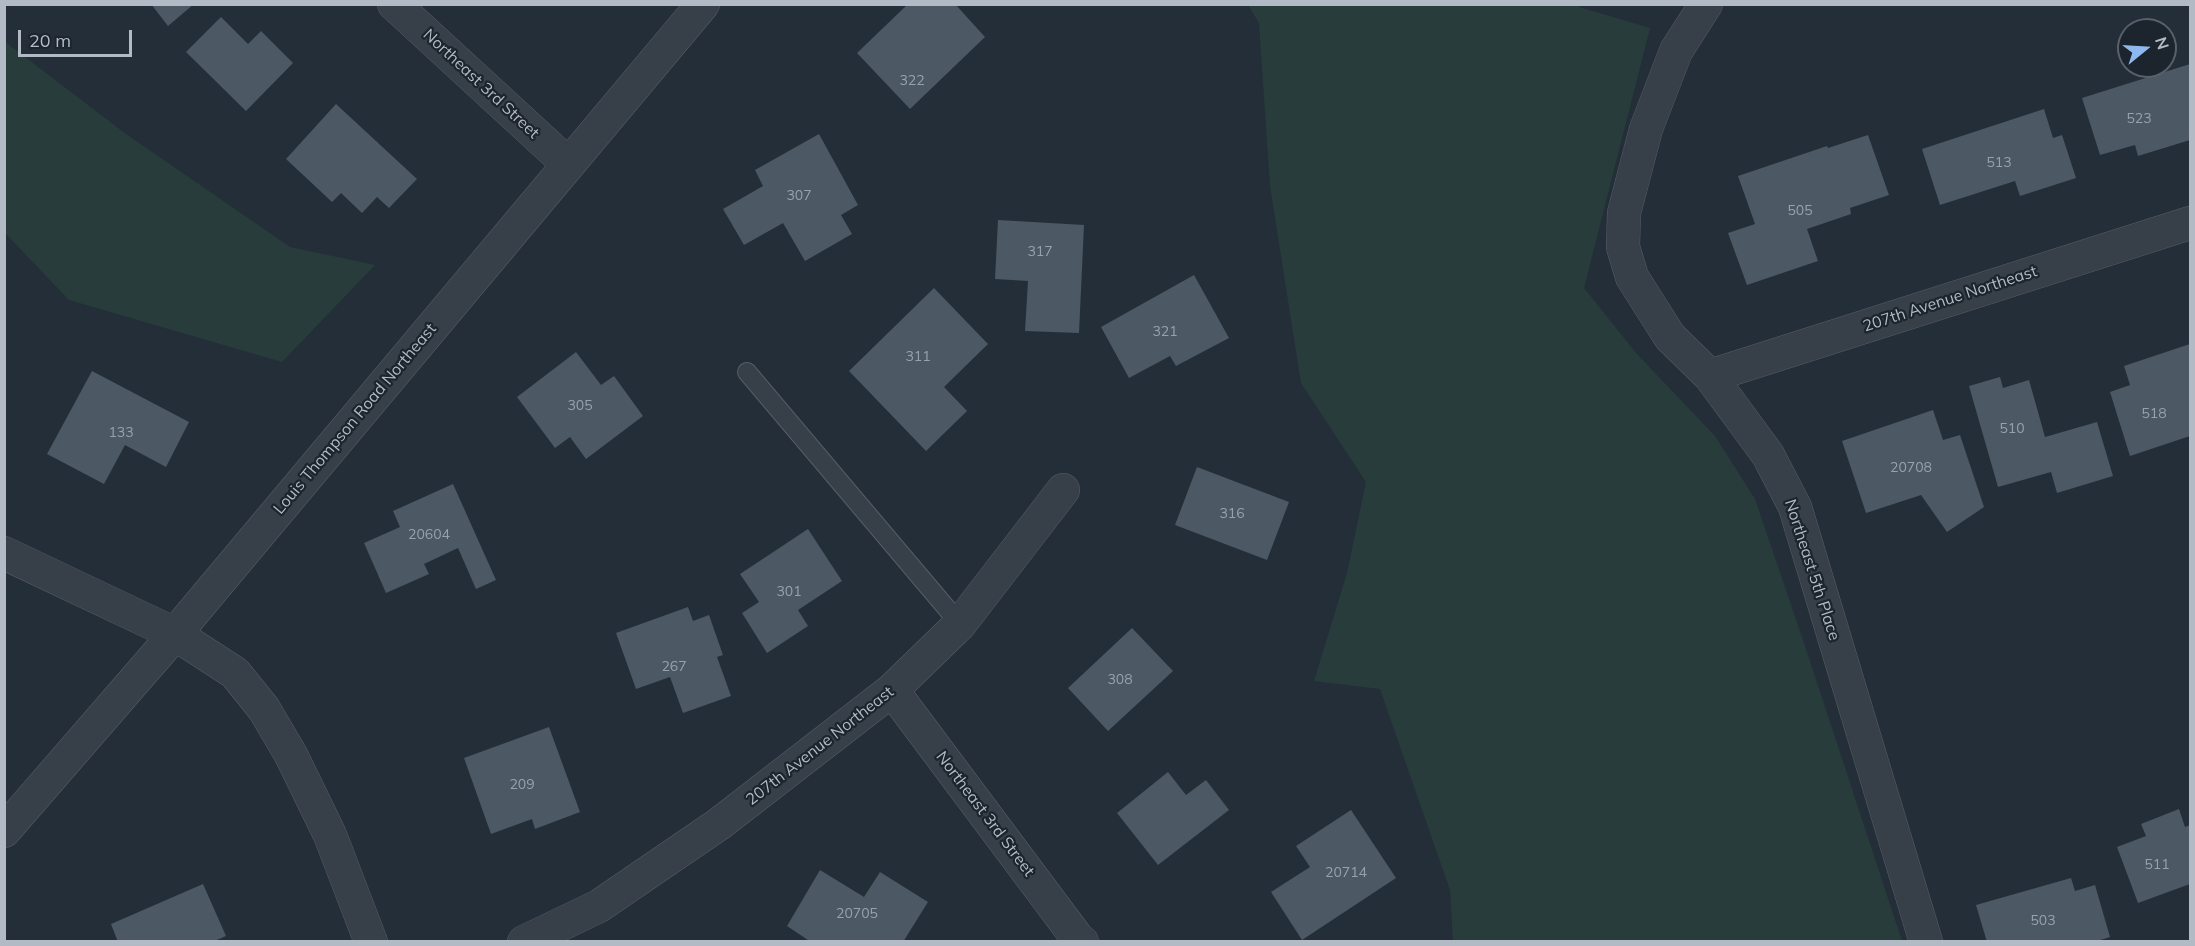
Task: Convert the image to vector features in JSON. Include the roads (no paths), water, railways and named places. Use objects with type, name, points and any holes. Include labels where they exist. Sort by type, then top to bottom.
[{"type":"street","name":"Northeast 3rd Street","points":[[394,4],[568,164]]},
{"type":"street","name":"Louis Thompson Road Northeast","points":[[4,831],[175,634],[703,4]]},
{"type":"street","name":"Northeast 5th Place","points":[[1706,4],[1676,51],[1646,129],[1623,213],[1623,247],[1632,277],[1670,337],[1710,376],[1768,455],[1795,507],[1926,942]]},
{"type":"street","name":"207th Avenue Northeast","points":[[1710,376],[2190,223]]},
{"type":"street","name":"207th Avenue Northeast","points":[[524,942],[599,906],[710,830],[892,690],[960,624],[1063,490]]},
{"type":"street","points":[[4,553],[175,634],[220,661],[235,673],[264,709],[291,755],[330,835],[371,942]]},
{"type":"street","name":"Northeast 3rd Street","points":[[892,690],[1079,941]]},
{"type":"lane","points":[[747,372],[960,624]]}]
